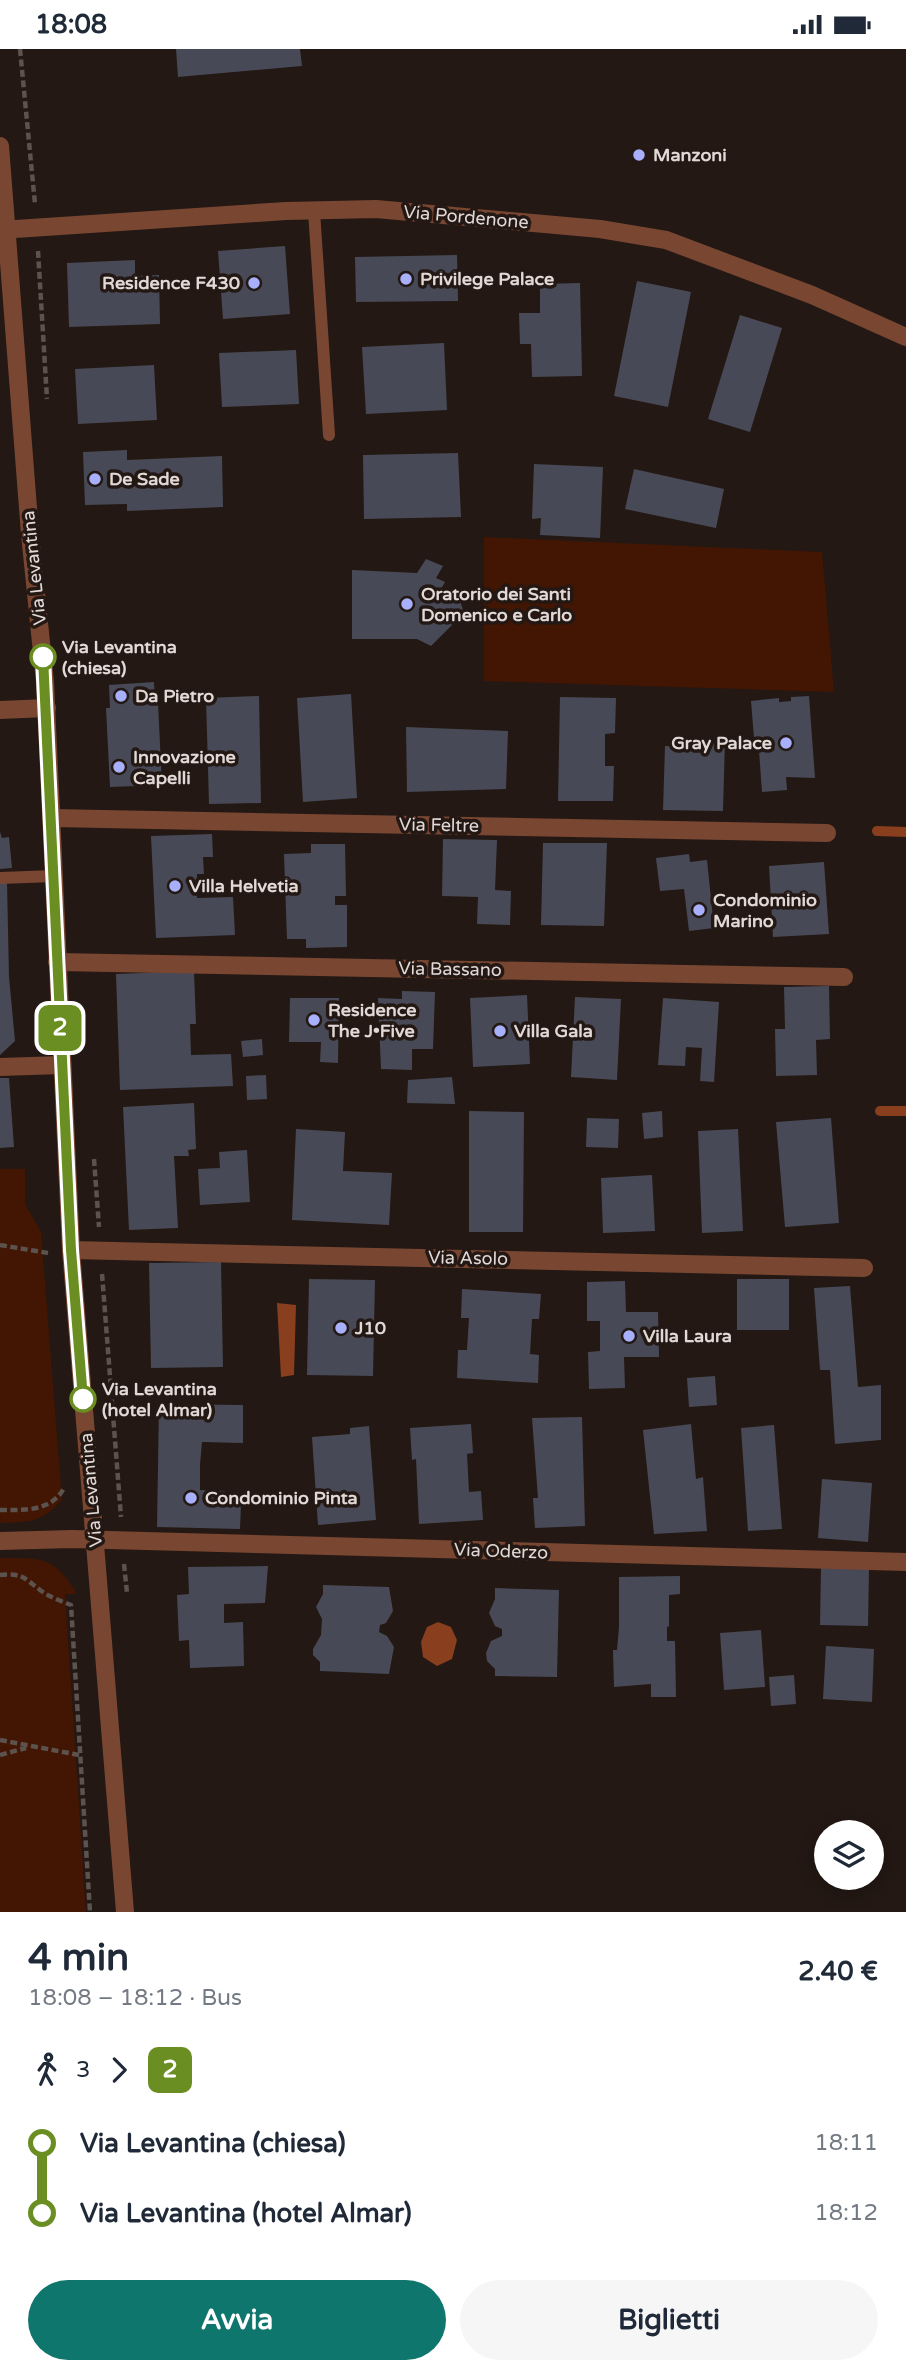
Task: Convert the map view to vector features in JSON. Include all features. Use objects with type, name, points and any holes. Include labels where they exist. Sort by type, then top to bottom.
[{"type":"street","name":"Via Levantina","points":[[0,146],[3,229],[47,708],[71,1250],[125,1912]]},
{"type":"street","name":"Via Pordenone","points":[[3,229],[376,209],[600,229],[666,240],[813,295],[906,337]]},
{"type":"street","points":[[0,710],[47,708]]},
{"type":"street","name":"Via Feltre","points":[[52,818],[827,833]]},
{"type":"street","name":"Via Bassano","points":[[57,962],[844,977]]},
{"type":"street","points":[[0,1067],[62,1065]]},
{"type":"street","name":"Via Asolo","points":[[71,1250],[864,1268]]},
{"type":"street","name":"Via Oderzo","points":[[0,1541],[123,1541],[906,1562]]},
{"type":"lane","points":[[314,211],[329,435]]},
{"type":"lane","points":[[0,878],[54,876]]},
{"type":"path","points":[[20,49],[36,226]]},
{"type":"path","points":[[0,1245],[48,1253]]},
{"type":"path","points":[[100,1249],[123,1541]]},
{"type":"path","points":[[0,1510],[25,1510],[49,1505],[64,1492],[66,1484]]},
{"type":"path","points":[[0,1575],[13,1574],[30,1579],[39,1590],[71,1605],[90,1912]]},
{"type":"path","points":[[0,1741],[79,1755]]},
{"type":"path","points":[[0,1755],[29,1748]]},
{"type":"shaded area","points":[[484,537],[822,552],[834,692],[484,681]]},
{"type":"shaded area","points":[[0,1169],[25,1169],[25,1204],[41,1232],[62,1500],[48,1513],[34,1520],[0,1523]]},
{"type":"shaded area","points":[[277,1303],[296,1305],[294,1375],[281,1377]]},
{"type":"shaded area","points":[[0,1558],[44,1561],[60,1571],[76,1594],[65,1594],[86,1912],[0,1912]]},
{"type":"shaded area","points":[[438,1622],[451,1627],[457,1640],[452,1659],[437,1666],[423,1657],[421,1642],[427,1627]]},
{"type":"building","points":[[176,49],[300,49],[302,66],[178,77]]},
{"type":"building","name":"Residence F430","points":[[285,246],[290,314],[223,319],[218,251]]},
{"type":"building","name":"Privilege Palace","points":[[457,255],[458,301],[356,302],[355,257]]},
{"type":"building","points":[[135,260],[135,276],[159,275],[160,324],[69,327],[67,263]]},
{"type":"building","points":[[637,281],[691,292],[668,407],[614,396]]},
{"type":"building","points":[[580,283],[582,376],[532,377],[531,344],[520,344],[519,313],[540,313],[540,284]]},
{"type":"building","points":[[740,315],[782,328],[750,432],[708,419]]},
{"type":"building","points":[[444,343],[447,410],[366,414],[362,347]]},
{"type":"building","points":[[296,350],[299,404],[222,407],[219,353]]},
{"type":"building","points":[[154,365],[157,420],[78,424],[75,369]]},
{"type":"building","points":[[127,450],[127,460],[222,456],[223,507],[127,511],[127,504],[85,505],[83,452]]},
{"type":"building","points":[[458,453],[461,517],[364,519],[363,455]]},
{"type":"building","points":[[534,464],[603,467],[600,538],[540,535],[541,518],[532,519]]},
{"type":"building","points":[[634,469],[724,489],[716,528],[625,509]]},
{"type":"building","name":"Oratorio dei Santi Domenico e Carlo","points":[[426,559],[443,566],[436,578],[445,582],[441,589],[459,597],[463,610],[453,624],[431,646],[417,639],[352,639],[352,570],[417,573]]},
{"type":"building","points":[[154,682],[155,703],[158,703],[162,785],[110,787],[106,708],[110,708],[109,685]]},
{"type":"building","points":[[351,694],[357,798],[303,802],[297,698]]},
{"type":"building","points":[[259,696],[261,803],[209,804],[206,698]]},
{"type":"building","name":"Gray Palace","points":[[809,696],[815,778],[786,777],[787,790],[762,792],[758,737],[754,738],[751,701],[779,698],[779,702],[791,701],[791,697]]},
{"type":"building","points":[[560,697],[616,698],[615,733],[605,734],[605,766],[614,766],[613,801],[558,801]]},
{"type":"building","points":[[406,727],[508,731],[506,789],[407,792]]},
{"type":"building","points":[[687,739],[725,740],[723,811],[663,810],[665,746],[687,747]]},
{"type":"building","points":[[0,832],[2,838],[9,837],[12,868],[0,869]]},
{"type":"building","name":"Villa Helvetia","points":[[212,834],[213,857],[203,857],[204,874],[197,874],[197,898],[233,897],[235,935],[156,938],[151,836]]},
{"type":"building","points":[[443,839],[497,840],[495,890],[511,891],[510,925],[477,924],[478,897],[442,896]]},
{"type":"building","points":[[543,843],[607,843],[604,926],[541,925]]},
{"type":"building","points":[[311,844],[345,844],[346,896],[335,896],[335,905],[347,905],[347,947],[306,948],[306,939],[287,939],[284,854],[311,853]]},
{"type":"building","name":"Condominio Marino","points":[[689,854],[690,862],[707,860],[714,928],[689,931],[684,889],[660,891],[656,858]]},
{"type":"building","points":[[824,862],[829,934],[773,937],[769,866]]},
{"type":"building","points":[[0,881],[7,881],[9,977],[15,1041],[0,1055]]},
{"type":"building","points":[[194,971],[196,1024],[190,1024],[191,1055],[231,1054],[233,1086],[120,1090],[116,974]]},
{"type":"building","points":[[829,986],[830,1039],[816,1040],[817,1075],[776,1076],[775,1029],[785,1029],[784,987]]},
{"type":"building","points":[[402,991],[435,992],[433,1049],[412,1049],[412,1070],[381,1069],[378,998],[402,999]]},
{"type":"building","name":"Villa Gala","points":[[527,995],[530,1064],[473,1067],[470,998]]},
{"type":"building","points":[[575,997],[621,999],[617,1080],[571,1077]]},
{"type":"building","name":"Residence The J•Five","points":[[290,998],[339,998],[338,1063],[320,1062],[321,1042],[289,1042]]},
{"type":"building","points":[[663,998],[719,1002],[714,1082],[700,1081],[702,1048],[686,1047],[685,1066],[658,1065]]},
{"type":"building","points":[[262,1039],[263,1055],[243,1057],[241,1041]]},
{"type":"building","points":[[266,1075],[267,1099],[247,1100],[246,1076]]},
{"type":"building","points":[[452,1077],[455,1104],[407,1103],[408,1080]]},
{"type":"building","points":[[0,1078],[9,1078],[14,1147],[0,1148]]},
{"type":"building","points":[[194,1103],[196,1149],[188,1150],[189,1156],[174,1156],[178,1228],[129,1230],[123,1107]]},
{"type":"building","points":[[469,1111],[524,1112],[523,1232],[469,1232]]},
{"type":"building","points":[[662,1111],[663,1137],[644,1139],[642,1113]]},
{"type":"building","points":[[587,1118],[619,1119],[618,1148],[586,1147]]},
{"type":"building","points":[[831,1118],[839,1223],[785,1227],[776,1122]]},
{"type":"building","points":[[296,1129],[345,1132],[343,1171],[392,1173],[389,1225],[292,1220]]},
{"type":"building","points":[[738,1129],[743,1231],[702,1233],[698,1131]]},
{"type":"building","points":[[247,1150],[250,1202],[200,1205],[198,1169],[220,1168],[219,1152]]},
{"type":"building","points":[[652,1175],[655,1231],[603,1233],[601,1178]]},
{"type":"building","points":[[221,1262],[223,1367],[151,1368],[149,1263]]},
{"type":"building","name":"J10","points":[[309,1279],[375,1280],[373,1376],[307,1375]]},
{"type":"building","points":[[737,1279],[789,1279],[789,1330],[737,1330]]},
{"type":"building","name":"Villa Laura","points":[[625,1281],[626,1312],[658,1312],[659,1357],[624,1357],[625,1388],[589,1389],[588,1352],[600,1351],[600,1321],[587,1321],[587,1282]]},
{"type":"building","points":[[850,1286],[858,1387],[881,1385],[881,1440],[835,1444],[830,1370],[820,1370],[814,1288]]},
{"type":"building","points":[[462,1289],[541,1294],[539,1319],[532,1319],[530,1354],[539,1355],[538,1383],[457,1378],[458,1350],[467,1350],[469,1318],[461,1318]]},
{"type":"building","points":[[715,1376],[717,1405],[689,1407],[687,1378]]},
{"type":"building","points":[[159,1404],[243,1405],[243,1443],[202,1442],[200,1465],[200,1490],[225,1491],[224,1504],[241,1505],[240,1529],[157,1527]]},
{"type":"building","points":[[582,1417],[585,1526],[535,1528],[533,1498],[538,1498],[532,1418]]},
{"type":"building","points":[[471,1424],[473,1453],[467,1454],[469,1492],[481,1491],[483,1520],[419,1524],[416,1459],[412,1460],[410,1428]]},
{"type":"building","points":[[691,1424],[696,1479],[703,1477],[707,1531],[654,1534],[643,1430]]},
{"type":"building","points":[[774,1425],[782,1529],[748,1531],[741,1428]]},
{"type":"building","points":[[369,1426],[376,1520],[318,1525],[312,1437],[350,1434],[350,1428]]},
{"type":"building","points":[[822,1479],[872,1483],[868,1542],[818,1538]]},
{"type":"building","points":[[268,1566],[265,1603],[224,1604],[224,1623],[243,1622],[244,1666],[190,1668],[189,1640],[179,1641],[177,1595],[189,1594],[188,1567]]},
{"type":"building","points":[[821,1568],[869,1569],[868,1626],[820,1625]]},
{"type":"building","points":[[680,1576],[680,1594],[669,1595],[669,1627],[667,1626],[667,1641],[675,1641],[676,1697],[651,1697],[651,1684],[614,1687],[613,1650],[617,1650],[619,1627],[619,1577]]},
{"type":"building","points":[[323,1585],[389,1587],[393,1611],[386,1623],[380,1625],[379,1632],[387,1636],[394,1647],[389,1674],[320,1671],[320,1662],[313,1655],[313,1649],[321,1635],[322,1619],[316,1607],[323,1594]]},
{"type":"building","points":[[495,1588],[559,1590],[557,1677],[495,1676],[495,1669],[487,1661],[486,1653],[491,1641],[502,1636],[502,1629],[495,1626],[489,1613],[495,1599]]},
{"type":"building","points":[[761,1630],[765,1687],[724,1690],[720,1633]]},
{"type":"building","points":[[826,1646],[874,1649],[872,1702],[823,1699]]},
{"type":"building","points":[[794,1675],[796,1704],[771,1706],[769,1677]]},
{"type":"waterway","points":[[877,831],[906,832]]},
{"type":"waterway","points":[[880,1111],[906,1111]]},
{"type":"bus line","name":"2","points":[[43,657],[71,1250],[83,1399]]},
{"type":"place","name":"Manzoni","points":[[639,155]]},
{"type":"place","name":"Privilege Palace","points":[[406,279]]},
{"type":"place","name":"Residence F430","points":[[254,283]]},
{"type":"place","name":"De Sade","points":[[95,479]]},
{"type":"place","name":"Oratorio dei Santi Domenico e Carlo","points":[[407,604]]},
{"type":"place","name":"Via Levantina (chiesa)","points":[[43,657]]},
{"type":"place","name":"Da Pietro","points":[[121,696]]},
{"type":"place","name":"Gray Palace","points":[[786,743]]},
{"type":"place","name":"Innovazione Capelli","points":[[119,767]]},
{"type":"place","name":"Villa Helvetia","points":[[175,886]]},
{"type":"place","name":"Condominio Marino","points":[[699,910]]},
{"type":"place","name":"Residence The J•Five","points":[[314,1020]]},
{"type":"place","name":"Villa Gala","points":[[500,1031]]},
{"type":"place","name":"J10","points":[[341,1328]]},
{"type":"place","name":"Villa Laura","points":[[629,1336]]},
{"type":"place","name":"Via Levantina (hotel Almar)","points":[[83,1399]]},
{"type":"place","name":"Condominio Pinta","points":[[191,1498]]}]
